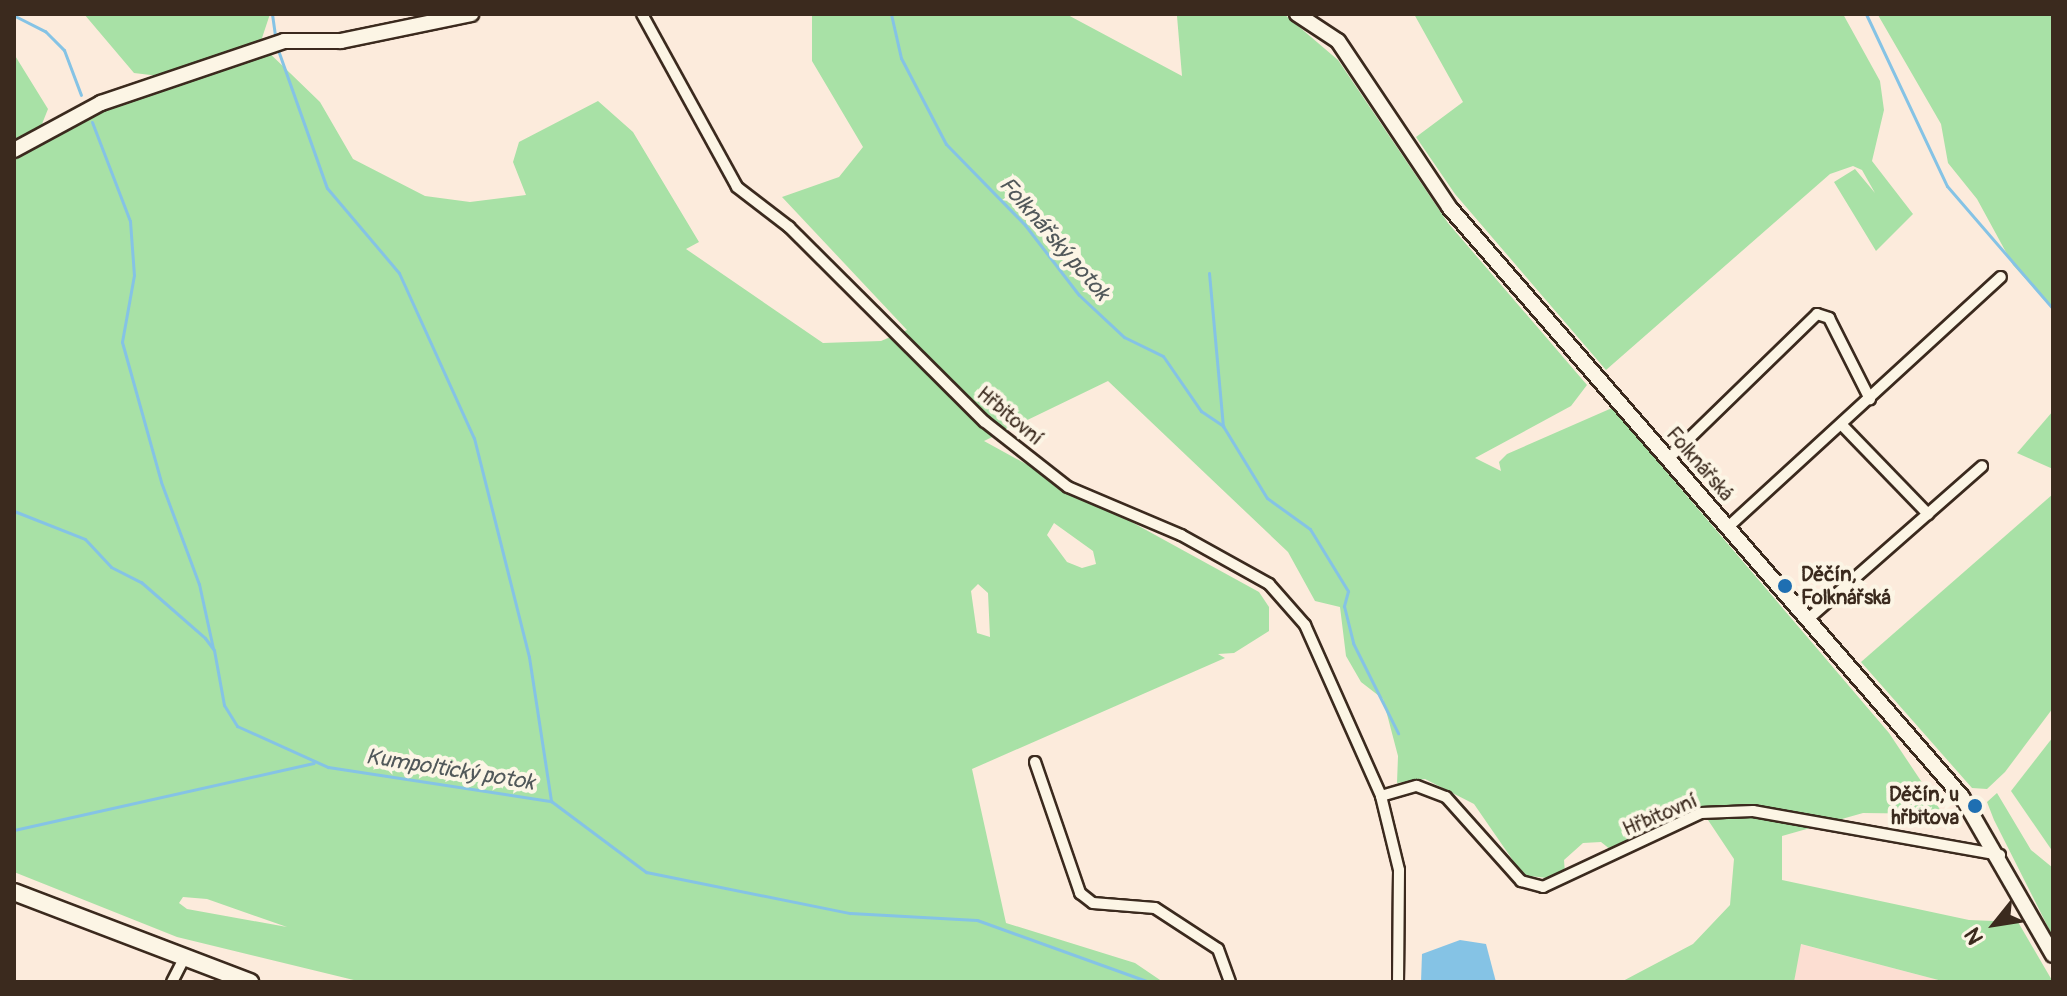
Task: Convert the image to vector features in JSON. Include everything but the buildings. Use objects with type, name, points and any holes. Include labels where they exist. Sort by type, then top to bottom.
[{"type":"main road","points":[[14,892],[183,960],[247,982]]},
{"type":"street","points":[[14,150],[101,103],[284,41],[341,41],[471,14]]},
{"type":"street","name":"Hřbitovní","points":[[642,14],[737,187],[789,227],[985,422],[1068,487],[1181,535],[1269,584],[1305,625],[1325,661],[1381,796],[1399,870],[1398,982]]},
{"type":"street","name":"Folknářská","points":[[1297,14],[1338,41],[1449,207],[1962,797],[2000,855],[2053,955]]},
{"type":"street","points":[[1728,527],[2001,277]]},
{"type":"street","points":[[1668,459],[1817,314],[1829,318],[1870,399]]},
{"type":"street","points":[[1842,425],[1928,514]]},
{"type":"street","points":[[1807,620],[1982,466]]},
{"type":"street","points":[[1035,762],[1080,893],[1093,903],[1155,908],[1218,949],[1230,982]]},
{"type":"street","name":"Hřbitovní","points":[[1381,796],[1417,786],[1446,797],[1521,881],[1543,887],[1701,813],[1753,811],[2000,855]]},
{"type":"street","points":[[172,982],[183,960]]},
{"type":"shaded area","points":[[1800,944],[1946,982],[1794,982]]},
{"type":"green space","points":[[84,14],[270,14],[260,44],[320,102],[353,159],[425,196],[470,202],[526,195],[513,162],[519,142],[598,101],[633,132],[699,242],[686,249],[823,343],[881,341],[907,330],[782,197],[839,177],[863,147],[812,61],[812,14],[1066,14],[1182,76],[1177,16],[1284,14],[1338,60],[1448,223],[1587,385],[1571,406],[1475,458],[1501,471],[1499,462],[1507,454],[1612,408],[1889,733],[1943,814],[1863,813],[1782,836],[1782,880],[1969,920],[2018,922],[2053,982],[1946,982],[1801,944],[1794,982],[1621,982],[1693,944],[1730,905],[1734,859],[1700,808],[1611,850],[1601,842],[1583,843],[1564,860],[1565,874],[1555,879],[1523,875],[1474,804],[1425,779],[1397,783],[1398,756],[1383,699],[1361,682],[1346,656],[1340,607],[1315,601],[1288,552],[1108,381],[984,441],[1259,592],[1269,607],[1269,631],[1234,653],[1218,654],[1225,658],[972,769],[1006,923],[1135,963],[1163,982],[362,982],[177,937],[14,872],[14,54],[48,109],[42,124],[159,76],[134,73]],"holes":[[[1054,523],[1093,551],[1096,564],[1082,568],[1067,562],[1047,535]],[[978,584],[988,593],[990,637],[977,633],[971,591]],[[183,897],[207,899],[287,927],[187,909],[179,903]]]},
{"type":"green space","points":[[1414,14],[1843,14],[1880,81],[1884,110],[1872,161],[1913,214],[1876,251],[1834,182],[1855,169],[1875,193],[1862,170],[1853,166],[1830,174],[1606,370],[1455,194],[1416,137],[1463,102]]},
{"type":"green space","points":[[2053,14],[2053,309],[2013,265],[1977,199],[1948,163],[1941,124],[1878,15]]},
{"type":"green space","points":[[2053,411],[2053,469],[2017,453]]},
{"type":"green space","points":[[2053,494],[2053,708],[2005,772],[1987,789],[1972,788],[1861,662]]},
{"type":"green space","points":[[2053,737],[2053,852],[2011,791]]},
{"type":"green space","points":[[1997,793],[2031,850],[2053,868],[2053,937],[1987,802]]},
{"type":"water","points":[[1460,940],[1486,944],[1496,982],[1421,982],[1422,954]]},
{"type":"waterway","points":[[272,14],[275,36]]},
{"type":"waterway","name":"Folknářský potok","points":[[891,14],[901,58],[946,144],[1025,225],[1079,295],[1124,337],[1163,356],[1201,411],[1223,426],[1267,498],[1310,529],[1348,591],[1344,606],[1353,643],[1398,733]]},
{"type":"waterway","points":[[1866,14],[1947,186],[2053,309]]},
{"type":"waterway","points":[[15,16],[45,31],[64,50],[81,95]]},
{"type":"waterway","points":[[278,50],[327,188],[399,273],[474,438],[529,657],[551,801]]},
{"type":"waterway","points":[[92,122],[130,221],[134,275],[122,342],[161,482],[199,584],[213,648]]},
{"type":"waterway","points":[[1209,273],[1223,426]]},
{"type":"waterway","name":"Kumpoltický potok","points":[[14,511],[85,539],[111,567],[141,582],[205,638],[214,650],[224,705],[237,726],[328,767],[551,801],[646,872],[850,913],[977,920],[1149,982]]},
{"type":"waterway","points":[[14,830],[314,763]]},
{"type":"place","name":"Děčín, Folknářská","points":[[1785,586]]},
{"type":"place","name":"Děčín, u hřbitova","points":[[1975,806]]}]
